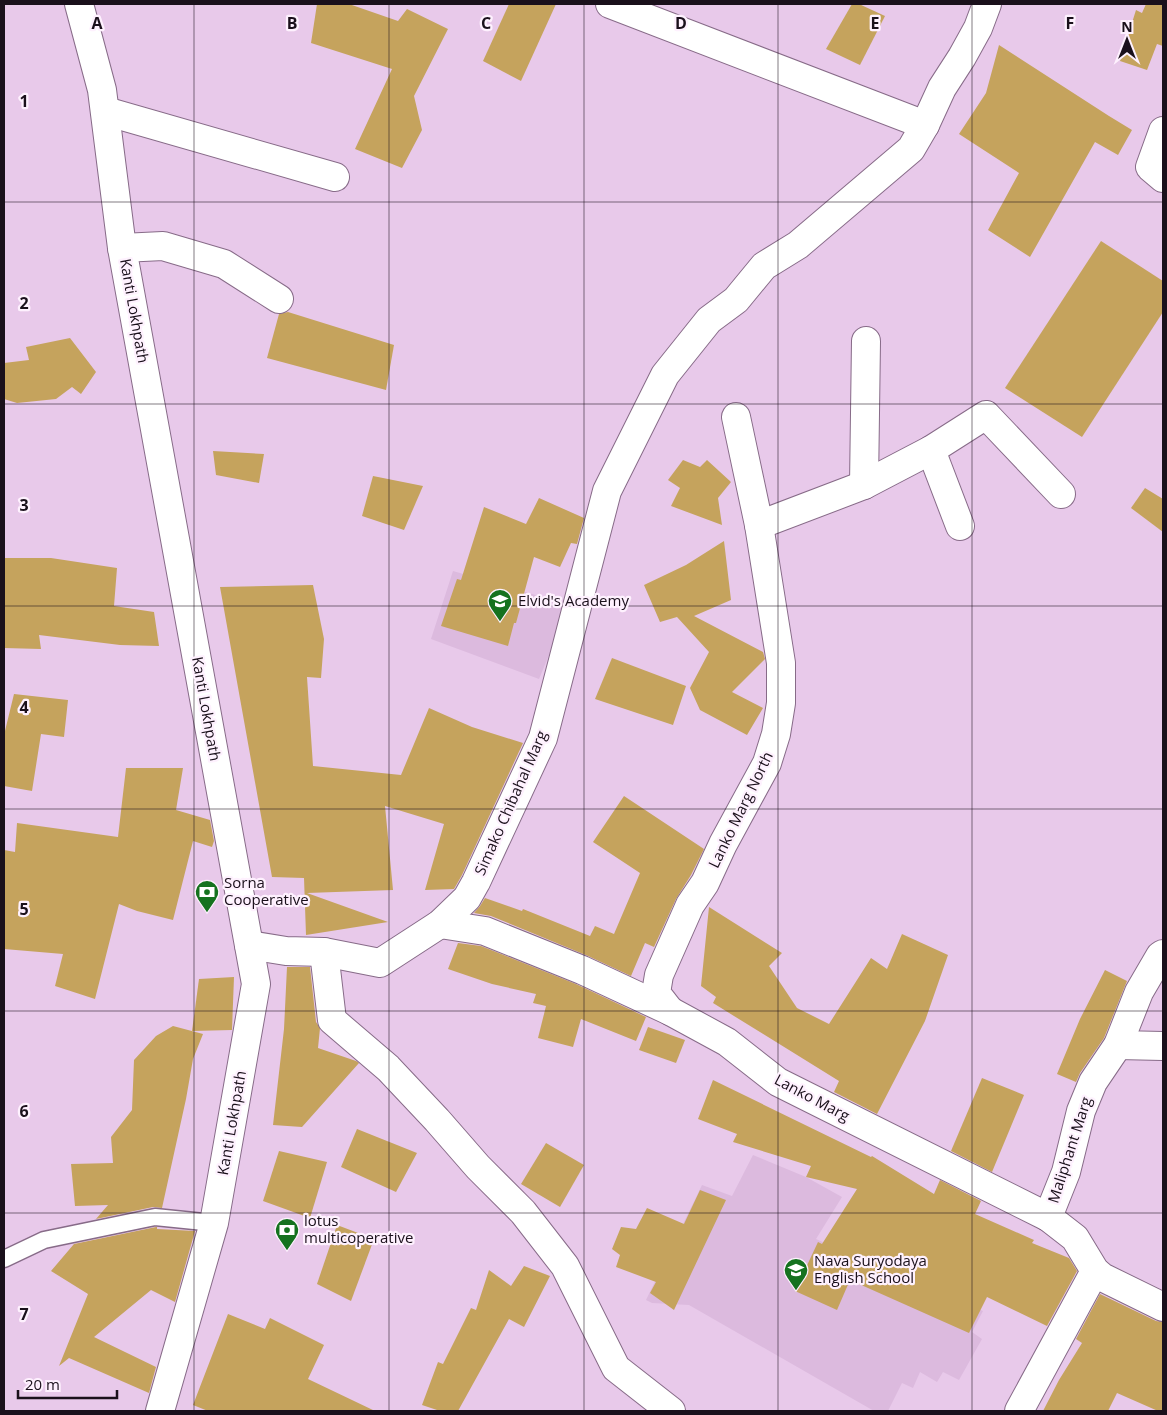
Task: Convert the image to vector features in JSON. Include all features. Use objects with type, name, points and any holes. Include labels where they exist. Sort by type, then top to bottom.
[{"type":"street","name":"Kanti Lokhpath","points":[[79,4],[102,90],[122,248],[256,984],[214,1223],[160,1411]]},
{"type":"street","points":[[610,4],[924,125]]},
{"type":"street","name":"Simako Chibahal Marg","points":[[249,945],[286,951],[324,952],[380,963],[440,924],[467,898],[543,738],[607,491],[665,375],[709,320],[736,300],[764,266],[798,244],[911,149],[942,88],[978,28],[986,4]]},
{"type":"street","points":[[105,111],[335,177]]},
{"type":"street","points":[[1163,131],[1150,167],[1163,178]]},
{"type":"street","points":[[122,248],[163,246],[224,264],[279,299]]},
{"type":"street","points":[[864,485],[866,341]]},
{"type":"street","points":[[759,525],[864,485],[931,450],[986,415],[1060,494]]},
{"type":"street","name":"Lanko Marg North","points":[[670,1011],[656,993],[659,975],[690,905],[705,883],[723,844],[767,763],[776,734],[781,703],[781,663],[759,525],[736,418]]},
{"type":"street","points":[[931,450],[960,526]]},
{"type":"street","name":"Lanko Marg","points":[[440,924],[485,931],[582,970],[670,1011],[727,1042],[778,1082],[1048,1217],[1075,1238],[1095,1271],[1102,1277],[1163,1307]]},
{"type":"street","points":[[324,952],[332,1020],[388,1068],[478,1167],[523,1212],[565,1266],[616,1368],[671,1411]]},
{"type":"street","name":"Maliphant Marg","points":[[1048,1217],[1066,1172],[1080,1111],[1093,1082],[1118,1045],[1138,992],[1163,954]]},
{"type":"street","points":[[1118,1045],[1163,1046]]},
{"type":"street","points":[[1019,1411],[1095,1271]]},
{"type":"lane","points":[[4,1259],[44,1240],[155,1217],[214,1223]]},
{"type":"shaded area","name":"Elvid's Academy","points":[[453,571],[570,605],[539,679],[431,639]]},
{"type":"shaded area","name":"Nava Suryodaya English School","points":[[753,1155],[806,1177],[842,1197],[816,1239],[891,1273],[983,1311],[972,1332],[982,1339],[959,1380],[943,1372],[937,1382],[920,1372],[913,1388],[902,1383],[888,1411],[874,1411],[689,1305],[652,1303],[646,1300],[702,1185],[732,1196]]},
{"type":"building","points":[[317,4],[349,4],[398,21],[407,9],[448,29],[414,96],[422,130],[402,168],[355,149],[392,69],[311,43]]},
{"type":"building","points":[[509,4],[556,4],[521,81],[483,61]]},
{"type":"building","points":[[852,4],[859,4],[885,16],[860,65],[826,49]]},
{"type":"building","points":[[1146,4],[1163,4],[1163,46],[1157,44],[1147,70],[1120,61],[1136,10],[1142,13]]},
{"type":"building","points":[[999,45],[1132,130],[1118,155],[1095,142],[1030,257],[988,230],[1019,173],[959,134],[986,93]]},
{"type":"building","points":[[1101,241],[1163,281],[1163,312],[1082,437],[1005,388]]},
{"type":"building","points":[[288,312],[394,345],[386,390],[267,358],[279,314]]},
{"type":"building","points":[[70,338],[96,372],[81,394],[72,387],[56,399],[17,403],[4,399],[4,363],[29,360],[26,347]]},
{"type":"building","points":[[213,451],[264,454],[259,483],[216,475]]},
{"type":"building","points":[[683,460],[700,467],[707,460],[731,482],[718,498],[722,525],[671,506],[680,488],[668,480]]},
{"type":"building","points":[[373,476],[423,486],[404,530],[362,516]]},
{"type":"building","points":[[1145,488],[1163,499],[1163,532],[1131,508]]},
{"type":"building","points":[[539,498],[584,518],[577,544],[571,543],[560,567],[534,557],[508,646],[441,626],[457,579],[461,580],[484,507],[526,524]]},
{"type":"building","points":[[724,541],[731,600],[694,616],[763,652],[765,659],[732,692],[763,708],[747,735],[700,710],[690,688],[709,652],[677,617],[660,622],[644,585],[686,565]]},
{"type":"building","points":[[4,558],[51,558],[117,568],[114,606],[154,612],[159,646],[120,645],[39,635],[41,649],[4,648]]},
{"type":"building","points":[[313,585],[324,639],[321,678],[307,677],[313,766],[401,775],[429,708],[472,727],[523,743],[454,889],[425,890],[444,824],[385,806],[393,890],[307,893],[388,922],[306,935],[304,878],[272,877],[220,587]]},
{"type":"building","points":[[612,658],[686,686],[673,725],[595,699]]},
{"type":"building","points":[[14,694],[68,700],[64,737],[41,734],[32,791],[4,786],[4,735]]},
{"type":"building","points":[[126,768],[183,768],[176,810],[210,820],[214,841],[212,847],[193,841],[173,920],[137,911],[119,904],[95,999],[55,986],[63,954],[4,949],[4,850],[15,852],[17,823],[118,837]]},
{"type":"building","points":[[624,796],[704,849],[676,899],[654,947],[645,943],[631,976],[491,916],[474,913],[485,898],[522,911],[523,909],[590,936],[595,926],[614,934],[640,873],[593,842]]},
{"type":"building","points":[[709,907],[782,953],[769,966],[797,1008],[829,1024],[871,958],[887,969],[902,934],[948,955],[925,1021],[877,1114],[834,1092],[839,1081],[713,1003],[716,997],[701,986]]},
{"type":"building","points":[[458,943],[481,946],[576,984],[646,1017],[636,1041],[581,1019],[573,1047],[538,1038],[546,1006],[533,1003],[536,994],[492,984],[448,969]]},
{"type":"building","points":[[287,967],[310,967],[316,1022],[320,1028],[318,1048],[359,1063],[302,1127],[273,1125],[284,1029]]},
{"type":"building","points":[[1105,970],[1127,981],[1104,1038],[1076,1082],[1057,1074],[1080,1019]]},
{"type":"building","points":[[234,977],[232,1030],[192,1031],[199,979]]},
{"type":"building","points":[[173,1026],[203,1034],[193,1059],[162,1208],[153,1207],[96,1219],[108,1205],[75,1206],[71,1164],[113,1163],[111,1137],[132,1110],[134,1060],[156,1036]]},
{"type":"building","points":[[648,1027],[685,1040],[676,1063],[639,1050]]},
{"type":"building","points":[[982,1078],[1024,1095],[992,1172],[951,1151]]},
{"type":"building","points":[[713,1080],[872,1156],[934,1194],[940,1180],[981,1201],[975,1214],[1034,1240],[1032,1243],[1069,1258],[1077,1271],[1047,1326],[987,1297],[969,1333],[850,1280],[837,1310],[795,1291],[818,1242],[822,1244],[857,1189],[806,1177],[811,1166],[733,1142],[737,1134],[698,1119]]},
{"type":"building","points":[[357,1129],[417,1153],[396,1192],[341,1167]]},
{"type":"building","points":[[546,1143],[584,1165],[560,1207],[521,1184]]},
{"type":"building","points":[[279,1151],[327,1162],[310,1218],[263,1201]]},
{"type":"building","points":[[700,1190],[726,1200],[674,1310],[650,1293],[656,1282],[616,1267],[620,1255],[612,1249],[621,1227],[636,1229],[647,1208],[684,1224]]},
{"type":"building","points":[[337,1225],[374,1239],[351,1301],[317,1284]]},
{"type":"building","points":[[157,1227],[157,1229],[195,1231],[175,1302],[151,1290],[94,1337],[156,1367],[149,1393],[69,1358],[59,1366],[88,1294],[51,1271],[74,1244]]},
{"type":"building","points":[[524,1266],[550,1276],[524,1327],[509,1319],[458,1411],[440,1411],[422,1405],[438,1362],[443,1364],[471,1308],[476,1310],[489,1270],[511,1286]]},
{"type":"building","points":[[1100,1294],[1156,1321],[1163,1322],[1163,1411],[1158,1411],[1117,1393],[1108,1411],[1043,1411],[1059,1380],[1082,1343],[1076,1339]]},
{"type":"building","points":[[228,1314],[265,1329],[270,1318],[324,1345],[308,1379],[375,1411],[208,1411],[193,1405]]},
{"type":"place","name":"Elvid's Academy","points":[[500,622]]},
{"type":"place","name":"Sorna Cooperative","points":[[207,913]]},
{"type":"place","name":"lotus multicoperative","points":[[287,1251]]},
{"type":"place","name":"Nava Suryodaya English School","points":[[796,1291]]}]
